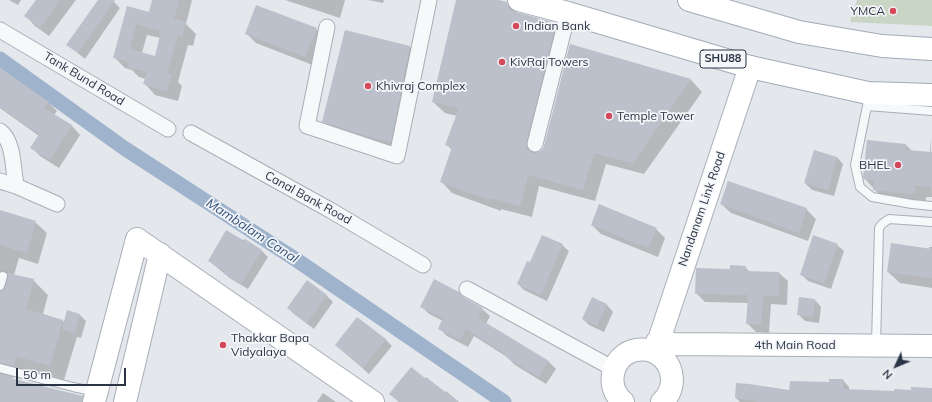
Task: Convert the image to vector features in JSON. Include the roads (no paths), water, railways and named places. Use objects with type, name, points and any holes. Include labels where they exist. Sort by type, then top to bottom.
[{"type":"street","points":[[327,27],[307,126],[397,156],[429,0]]},
{"type":"street","name":"SHU88","points":[[519,0],[867,100],[932,95]]},
{"type":"street","points":[[689,0],[799,32],[882,46],[932,49]]},
{"type":"street","points":[[535,144],[568,13]]},
{"type":"street","name":"Tank Bund Road","points":[[0,30],[168,129]]},
{"type":"street","name":"Nandanam Link Road","points":[[656,347],[750,67]]},
{"type":"street","points":[[0,131],[5,134],[10,145],[16,186]]},
{"type":"street","name":"Canal Bank Road","points":[[191,133],[330,210],[423,265]]},
{"type":"street","points":[[0,181],[16,186],[57,204]]},
{"type":"street","points":[[95,397],[137,239],[373,402]]},
{"type":"street","points":[[125,402],[160,254]]},
{"type":"street","points":[[467,289],[614,369],[612,377],[613,384],[620,401]]},
{"type":"street","name":"4th Main Road","points":[[614,369],[619,360],[626,354],[635,350],[674,344],[932,346]]},
{"type":"street","points":[[656,347],[669,365],[672,374],[672,384],[669,393],[662,402]]},
{"type":"lane","points":[[932,111],[867,100],[855,165],[860,187],[872,197],[932,206]]},
{"type":"lane","points":[[876,345],[879,228],[889,219],[932,222]]},
{"type":"lane","points":[[0,286],[3,276]]},
{"type":"lane","points":[[0,368],[73,387],[95,397]]},
{"type":"waterway","name":"Mambalam Canal","points":[[0,59],[124,148],[298,261],[504,402]]},
{"type":"place","name":"YMCA","points":[[893,11]]},
{"type":"place","name":"Indian Bank","points":[[516,26]]},
{"type":"place","name":"KivRaj Towers","points":[[502,62]]},
{"type":"place","name":"Khivraj Complex","points":[[368,86]]},
{"type":"place","name":"Temple Tower","points":[[609,116]]},
{"type":"place","name":"BHEL","points":[[898,165]]},
{"type":"place","name":"Thakkar Bapa Vidyalaya","points":[[223,345]]}]
